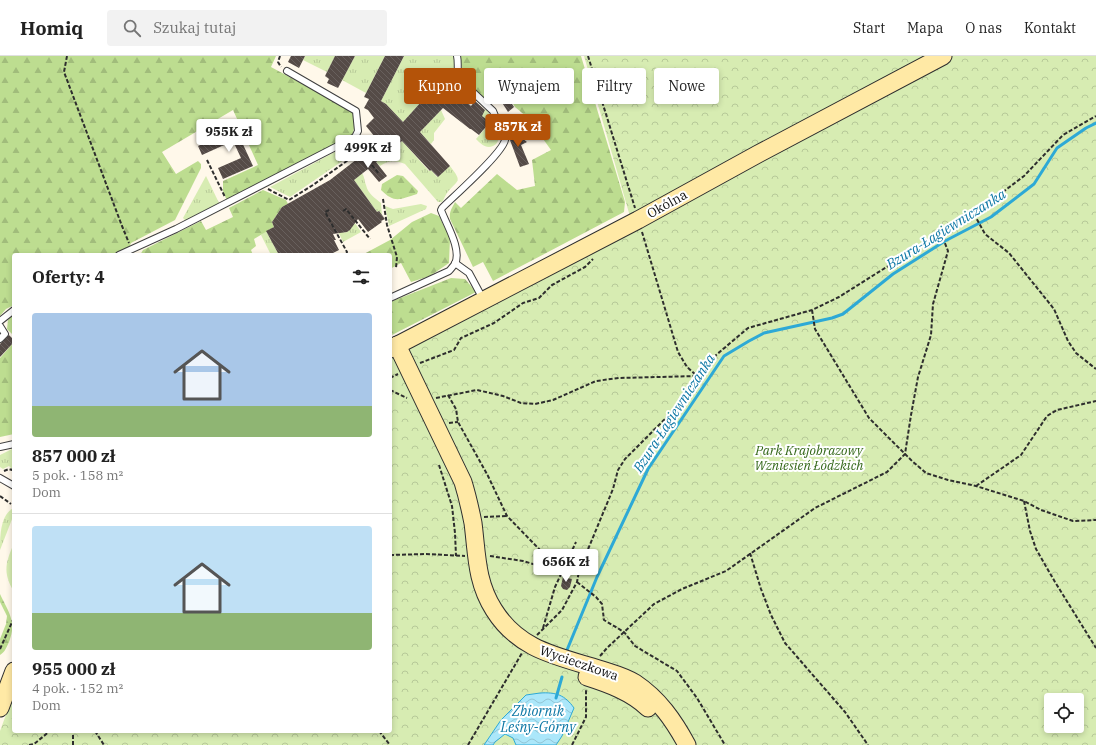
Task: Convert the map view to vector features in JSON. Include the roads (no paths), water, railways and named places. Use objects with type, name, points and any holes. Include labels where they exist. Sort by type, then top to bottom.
[{"type":"street","name":"Okólna","points":[[394,347],[638,220],[758,154],[943,56]]},
{"type":"street","name":"Wycieczkowa","points":[[394,347],[445,460],[462,507],[466,556],[479,577],[493,610],[524,649],[542,652],[588,671],[630,694],[644,704],[657,716],[676,745]]},
{"type":"street","name":"Wycieczkowa","points":[[588,671],[616,674],[634,683],[652,696],[667,712],[687,745]]},
{"type":"street","points":[[0,708],[12,676]]},
{"type":"lane","points":[[392,297],[449,271],[455,263],[457,254],[455,242],[443,215],[442,208],[494,157],[504,145],[505,140],[493,111],[458,77],[457,56]]},
{"type":"lane","points":[[133,252],[355,137],[358,131],[356,111],[287,71]]},
{"type":"lane","points":[[455,263],[469,273],[484,300]]},
{"type":"lane","points":[[0,321],[12,312]]},
{"type":"lane","points":[[0,326],[5,334],[0,339]]},
{"type":"lane","points":[[0,447],[12,444]]},
{"type":"lane","points":[[0,478],[12,485]]},
{"type":"water","name":"Zbiornik Leśny-Górny","points":[[540,693],[560,695],[564,697],[574,708],[562,736],[556,745],[516,745],[513,738],[505,734],[493,745],[484,745],[501,720],[526,695]]},
{"type":"waterway","name":"Bzura-Łagiewniczanka","points":[[567,650],[597,577],[648,469],[724,356],[764,333],[832,318],[843,314],[893,274],[945,241],[991,217],[1034,184],[1057,148],[1096,123]]},
{"type":"waterway","name":"Bzura-Łagiewniczanka","points":[[556,698],[562,677]]},
{"type":"park label","name":"Park Krajobrazowy Wzniesień Łódzkich","points":[[809,458]]}]
